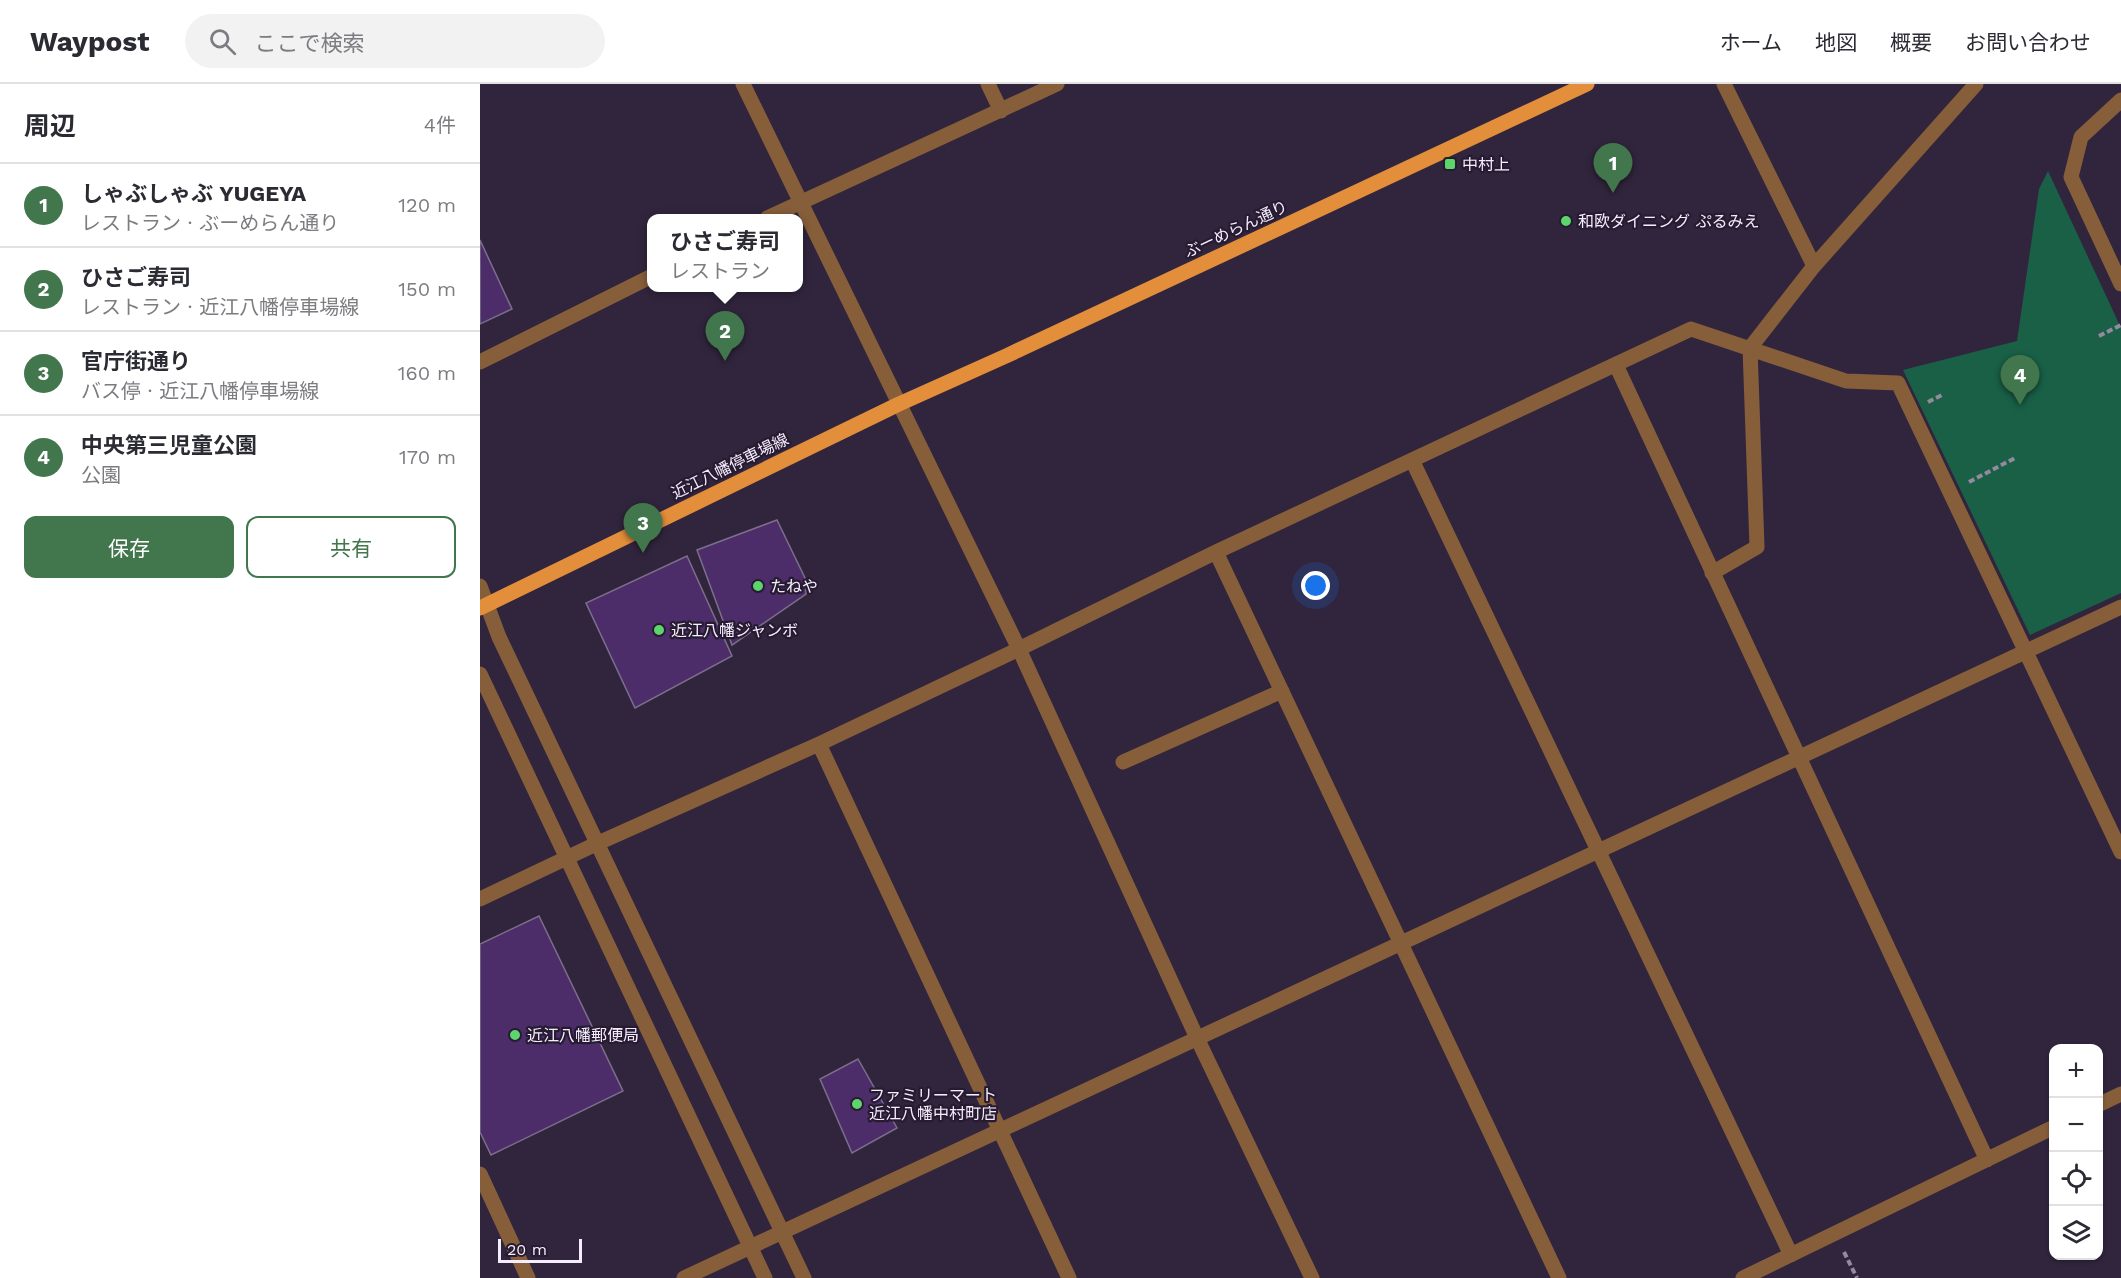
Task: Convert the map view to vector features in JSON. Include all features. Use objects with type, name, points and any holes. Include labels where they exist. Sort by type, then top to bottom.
[{"type":"main road","name":"ぶーめらん通り","points":[[899,404],[1006,357],[1587,84]]},
{"type":"main road","name":"近江八幡停車場線","points":[[483,606],[899,404]]},
{"type":"street","points":[[743,84],[1019,649],[1197,1038],[1312,1278]]},
{"type":"street","points":[[988,84],[1001,111]]},
{"type":"street","points":[[777,214],[1057,84]]},
{"type":"street","points":[[1724,84],[1814,266]]},
{"type":"street","points":[[1712,573],[1756,547],[1750,348],[1814,266],[1976,84]]},
{"type":"street","points":[[2121,100],[2081,137],[2071,177],[2121,284]]},
{"type":"street","points":[[480,362],[647,278]]},
{"type":"street","points":[[480,899],[819,744],[1216,552],[1690,329],[1846,381],[1898,383],[2121,852]]},
{"type":"street","points":[[1616,365],[1986,1160]]},
{"type":"street","points":[[1412,460],[1791,1255]]},
{"type":"street","points":[[1216,552],[1559,1278]]},
{"type":"street","points":[[480,586],[483,606],[804,1278]]},
{"type":"street","points":[[684,1278],[2121,607]]},
{"type":"street","points":[[480,674],[765,1278]]},
{"type":"street","points":[[1123,762],[1282,691]]},
{"type":"street","points":[[819,744],[1070,1278]]},
{"type":"street","points":[[2103,1103],[2121,1094]]},
{"type":"street","points":[[1743,1278],[2049,1129]]},
{"type":"street","points":[[480,1174],[528,1278]]},
{"type":"path","points":[[2098,336],[2121,325]]},
{"type":"path","points":[[1950,491],[2015,459]]},
{"type":"path","points":[[1835,1233],[1857,1278]]},
{"type":"green space","points":[[2048,171],[2121,328],[2121,593],[2030,635],[1903,370],[2017,341],[2039,189]]},
{"type":"building","points":[[480,240],[512,309],[480,324]]},
{"type":"building","name":"たねや","points":[[777,520],[805,578],[806,594],[732,645],[697,550]]},
{"type":"building","name":"近江八幡ジャンボ","points":[[687,556],[732,656],[635,708],[586,603]]},
{"type":"building","points":[[539,916],[623,1091],[491,1155],[480,1132],[480,944]]},
{"type":"building","name":"ファミリーマート 近江八幡中村町店","points":[[858,1059],[897,1128],[852,1153],[820,1079]]},
{"type":"place","name":"中村上","points":[[1450,164]]},
{"type":"place","name":"しゃぶしゃぶ YUGEYA","points":[[1613,193]]},
{"type":"place","name":"和欧ダイニング ぷるみえ","points":[[1566,221]]},
{"type":"place","name":"ひさご寿司","points":[[725,361]]},
{"type":"place","name":"中央第三児童公園","points":[[2020,405]]},
{"type":"place","name":"官庁街通り","points":[[643,553]]},
{"type":"place","name":"たねや","points":[[758,586]]},
{"type":"place","name":"近江八幡ジャンボ","points":[[659,630]]},
{"type":"place","name":"近江八幡郵便局","points":[[515,1035]]},
{"type":"place","name":"ファミリーマート 近江八幡中村町店","points":[[857,1104]]}]
